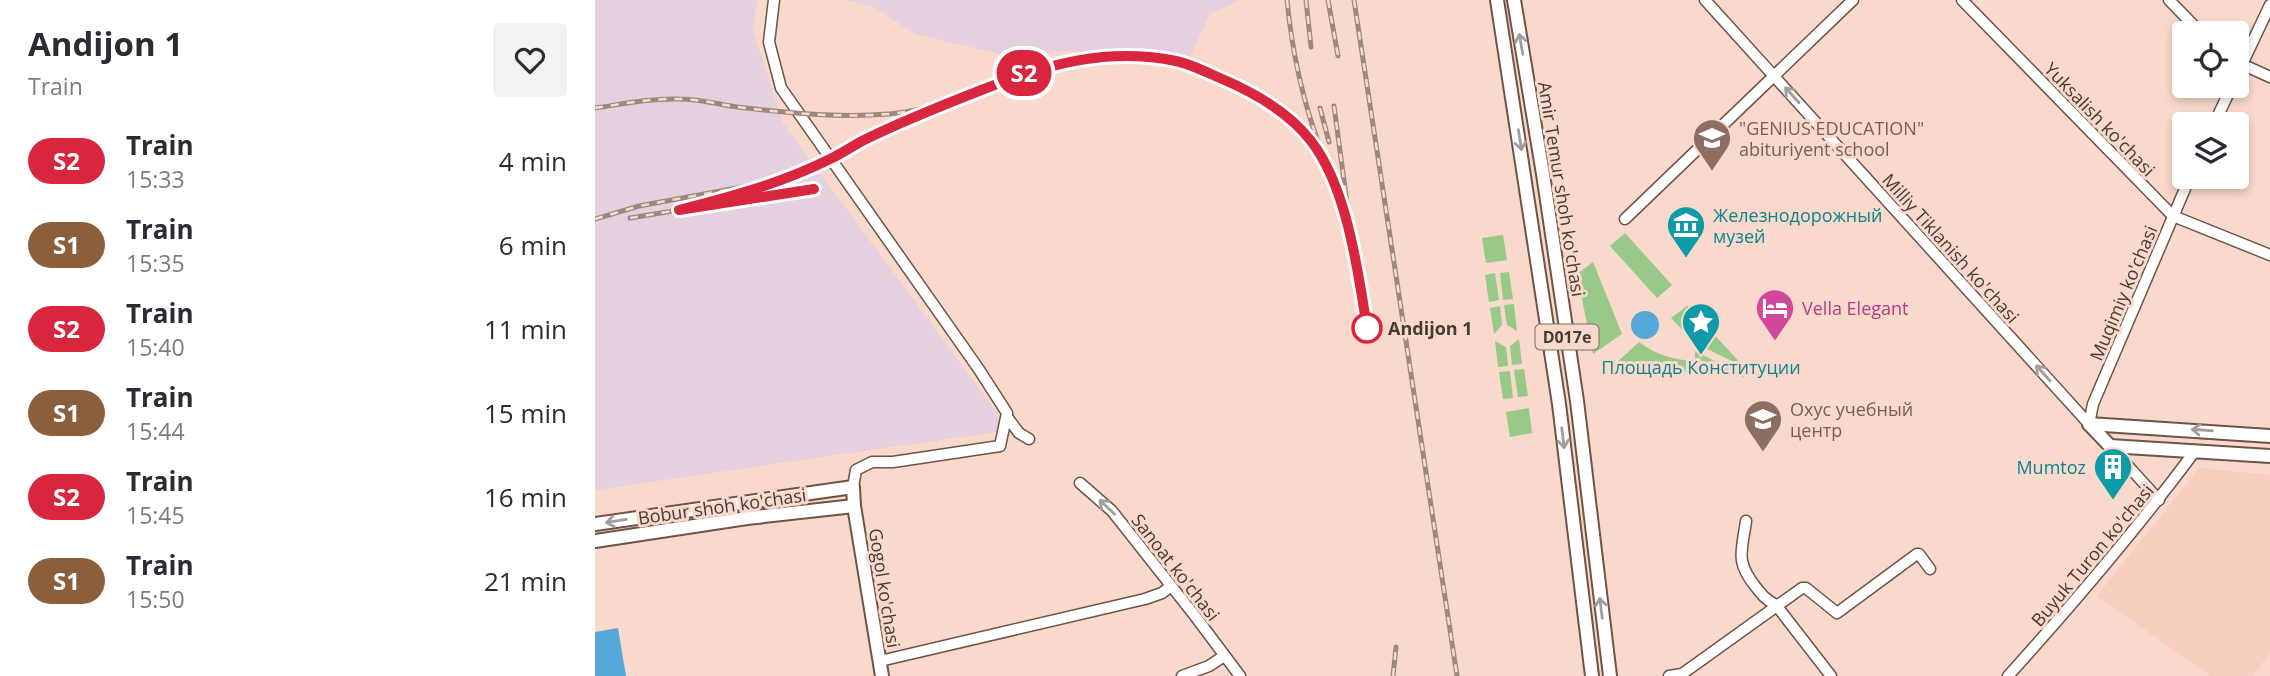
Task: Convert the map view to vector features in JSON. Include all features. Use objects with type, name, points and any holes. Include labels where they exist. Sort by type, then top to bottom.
[{"type":"main road","name":"Amir Temur shoh ko'chasi","points":[[1497,0],[1559,404],[1592,676]]},
{"type":"main road","name":"Amir Temur shoh ko'chasi","points":[[1514,0],[1577,401],[1610,676]]},
{"type":"main road","points":[[1559,404],[1577,401]]},
{"type":"main road","points":[[2089,424],[2270,436]]},
{"type":"main road","points":[[2089,424],[2110,446],[2270,456]]},
{"type":"main road","name":"Bobur shoh ko'chasi","points":[[595,524],[853,487]]},
{"type":"main road","name":"Gogol ko'chasi","points":[[853,487],[882,676]]},
{"type":"main road","points":[[745,501],[747,518]]},
{"type":"main road","name":"Bobur shoh ko'chasi","points":[[595,541],[747,518],[854,506]]},
{"type":"main road","points":[[699,508],[702,525]]},
{"type":"street","points":[[774,0],[769,42],[781,88],[1006,409],[1007,417],[1000,446],[893,462],[872,462],[856,470],[853,487]]},
{"type":"street","name":"Milliy Tiklanish ko'chasi","points":[[1705,0],[2089,424]]},
{"type":"street","points":[[1625,219],[1853,0]]},
{"type":"street","name":"Yuksalish ko'chasi","points":[[1962,0],[2173,216],[2270,255]]},
{"type":"street","points":[[2169,0],[2189,21]]},
{"type":"street","points":[[2249,44],[2270,5]]},
{"type":"street","points":[[2249,68],[2270,77]]},
{"type":"street","name":"Muqimiy ko'chasi","points":[[2089,424],[2093,404],[2185,189]]},
{"type":"street","points":[[1007,417],[1019,433],[1029,439]]},
{"type":"street","points":[[2110,446],[2159,500]]},
{"type":"street","name":"Buyuk Turon ko'chasi","points":[[2008,676],[2072,605],[2159,500],[2195,451]]},
{"type":"street","name":"Sanoat ko'chasi","points":[[1080,483],[1112,511],[1240,676]]},
{"type":"street","points":[[1746,521],[1741,564],[1744,573],[1766,600],[1776,605],[1831,676]]},
{"type":"street","points":[[1669,676],[1682,674],[1804,587],[1837,613],[1917,554],[1930,569]]},
{"type":"street","points":[[880,661],[1145,599],[1162,593],[1171,586]]},
{"type":"street","points":[[1182,676],[1209,666],[1224,656]]},
{"type":"shaded area","points":[[595,0],[758,0],[752,27],[783,123],[1010,430],[595,490]]},
{"type":"shaded area","points":[[846,0],[1239,0],[1210,14],[1189,59],[1066,51],[1008,56],[915,34],[874,7]]},
{"type":"shaded area","points":[[2199,468],[2270,475],[2270,652],[2253,676],[2211,676],[2097,596]]},
{"type":"green space","points":[[1625,233],[1672,285],[1657,298],[1610,246]]},
{"type":"green space","points":[[1503,235],[1507,260],[1486,263],[1482,238]]},
{"type":"green space","points":[[1593,262],[1622,334],[1593,354],[1577,274]]},
{"type":"green space","points":[[1509,272],[1513,299],[1503,300],[1500,273]]},
{"type":"green space","points":[[1495,273],[1499,300],[1489,302],[1485,275]]},
{"type":"green space","points":[[1514,304],[1517,331],[1507,325],[1504,305]]},
{"type":"green space","points":[[1500,306],[1502,325],[1494,334],[1490,308]]},
{"type":"green space","points":[[1687,306],[1744,367],[1695,343],[1671,318]]},
{"type":"green space","points":[[1519,339],[1522,364],[1512,365],[1510,346]]},
{"type":"green space","points":[[1495,341],[1506,347],[1508,366],[1498,367]]},
{"type":"green space","points":[[1639,342],[1665,356],[1680,359],[1695,361],[1695,351],[1746,377],[1614,365]]},
{"type":"green space","points":[[1524,369],[1528,396],[1518,397],[1514,370]]},
{"type":"green space","points":[[1510,371],[1513,398],[1503,399],[1499,372]]},
{"type":"green space","points":[[1529,408],[1532,433],[1510,437],[1506,412]]},
{"type":"water","points":[[1645,311],[1655,315],[1659,325],[1655,335],[1645,339],[1635,335],[1631,325],[1635,315]]},
{"type":"water","points":[[618,628],[626,676],[595,676],[595,632]]},
{"type":"railway","points":[[1287,0],[1299,75],[1320,147]]},
{"type":"railway","points":[[1306,0],[1311,47]]},
{"type":"railway","points":[[1328,0],[1338,56]]},
{"type":"railway","points":[[1354,0],[1457,676]]},
{"type":"railway","points":[[595,108],[647,100],[679,99],[794,113],[889,114],[931,106],[1065,62],[1131,56],[1177,61],[1249,91],[1281,112],[1308,139],[1331,177],[1345,219],[1367,328]]},
{"type":"railway","points":[[1334,106],[1347,203]]},
{"type":"railway","points":[[1320,108],[1329,142]]},
{"type":"railway","points":[[595,219],[639,206],[788,177],[831,159],[859,142],[918,115]]},
{"type":"railway","points":[[700,207],[814,189]]},
{"type":"railway","points":[[630,218],[709,203]]},
{"type":"railway","points":[[1393,676],[1396,647]]},
{"type":"train","name":"S2","points":[[814,189],[679,210],[756,190],[831,159],[859,142],[950,101],[1052,64],[1085,58],[1114,57],[1177,61],[1238,85],[1270,104],[1297,126],[1311,142],[1331,176],[1344,216],[1367,328]]},
{"type":"place","name":"\"GENIUS EDUCATION\" abituriyent school","points":[[1712,172]]},
{"type":"place","name":"Железнодорожный музей","points":[[1686,259]]},
{"type":"place","name":"Andijon 1","points":[[1367,328]]},
{"type":"place","name":"Vella Elegant","points":[[1775,342]]},
{"type":"place","name":"Площадь Конституции","points":[[1701,356]]},
{"type":"place","name":"Охус учебный центр","points":[[1763,453]]},
{"type":"place","name":"Mumtoz","points":[[2113,501]]}]
